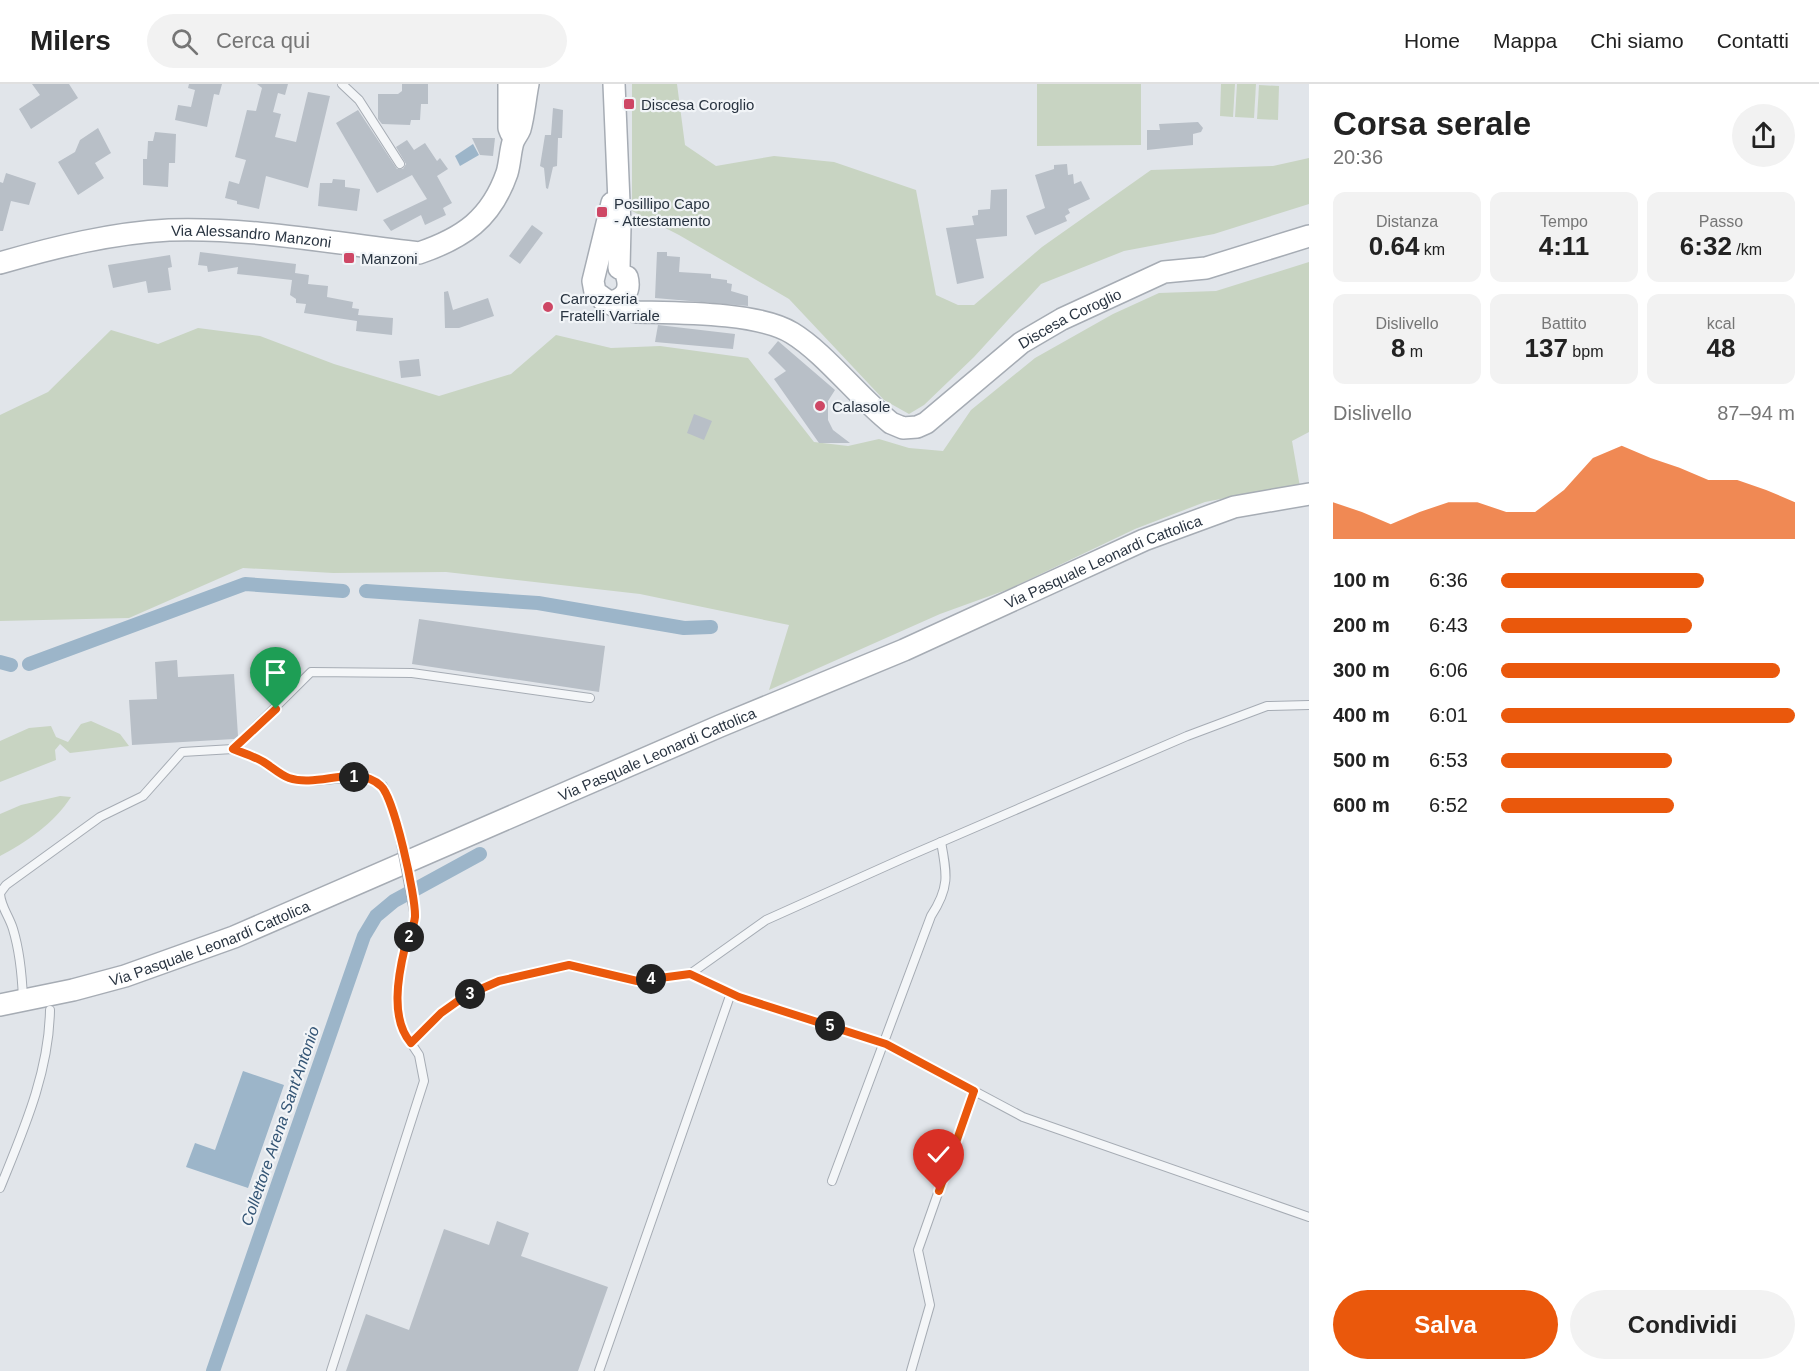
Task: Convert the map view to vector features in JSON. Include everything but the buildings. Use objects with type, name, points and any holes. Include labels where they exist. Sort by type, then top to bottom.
[{"type":"street","name":"Via Alessandro Manzoni","points":[[509,84],[509,128],[514,140]]},
{"type":"street","name":"Via Alessandro Manzoni","points":[[0,263],[46,249],[106,238],[168,231],[239,233],[419,253],[463,234],[484,214],[497,195],[507,172],[514,140],[519,130],[528,84]]},
{"type":"street","points":[[614,84],[616,183],[623,272],[628,289],[616,301],[603,300],[595,292],[595,276],[616,183]]},
{"type":"street","name":"Discesa Coroglio","points":[[603,300],[621,309],[637,312],[745,319],[776,325],[793,333],[891,423],[903,428],[917,427],[934,417],[1021,343],[1062,319],[1164,272],[1206,268],[1309,236]]},
{"type":"street","points":[[595,276],[608,266],[623,272]]},
{"type":"street","name":"Discesa Coroglio","points":[[623,272],[648,306],[673,313]]},
{"type":"street","name":"Via Pasquale Leonardi Cattolica","points":[[0,1005],[125,976],[234,937],[720,726],[904,650],[1144,540],[1234,507],[1309,494]]},
{"type":"lane","points":[[342,84],[359,100],[400,164]]},
{"type":"lane","points":[[233,749],[311,672],[412,673],[590,698]]},
{"type":"lane","points":[[411,1043],[441,1013],[465,996],[499,981],[569,965],[637,981],[690,974],[766,920],[941,842],[1187,736],[1267,706],[1309,705]]},
{"type":"lane","points":[[23,1000],[21,960],[12,926],[1,904],[0,893],[6,885],[66,840],[100,817],[143,796],[182,752],[233,749],[262,761],[288,778],[313,782],[333,777],[366,776],[383,786],[398,822],[415,917],[405,948],[397,998],[404,1034],[419,1055],[424,1081],[331,1371]]},
{"type":"lane","points":[[832,1181],[886,1044],[931,915],[946,892],[947,872],[941,842]]},
{"type":"lane","points":[[690,974],[730,993],[886,1044],[1023,1117],[1309,1217]]},
{"type":"lane","points":[[599,1371],[730,993]]},
{"type":"lane","points":[[0,1188],[30,1111],[47,1056],[50,1010]]},
{"type":"lane","points":[[911,1371],[930,1305],[918,1250],[974,1091]]},
{"type":"green space","points":[[632,84],[677,84],[685,145],[716,166],[774,156],[834,162],[916,190],[936,295],[958,305],[974,305],[1042,247],[1151,170],[1273,166],[1309,158],[1309,204],[1214,234],[1124,251],[1041,284],[974,357],[924,405],[909,414],[884,400],[789,299],[679,235],[632,211]]},
{"type":"green space","points":[[1037,84],[1141,84],[1141,145],[1037,146]]},
{"type":"green space","points":[[1221,84],[1235,84],[1233,117],[1220,116]]},
{"type":"green space","points":[[1237,84],[1256,84],[1254,118],[1235,117]]},
{"type":"green space","points":[[1259,85],[1279,86],[1278,120],[1257,119]]},
{"type":"green space","points":[[1309,262],[1309,432],[1292,441],[1300,487],[1277,488],[1205,502],[1135,529],[1009,589],[940,614],[769,690],[789,625],[640,594],[446,572],[333,573],[243,568],[129,618],[0,621],[0,415],[48,392],[111,330],[158,344],[198,328],[260,336],[334,364],[439,396],[511,374],[556,335],[611,348],[660,346],[748,358],[814,442],[848,446],[879,439],[909,448],[943,451],[971,410],[1035,358],[1113,314],[1159,293],[1216,291]]},
{"type":"green space","points":[[91,721],[120,734],[129,746],[70,753],[60,744],[55,750],[56,760],[0,782],[0,741],[29,728],[51,726],[56,737],[68,742],[81,724]]},
{"type":"green space","points":[[60,796],[71,797],[57,815],[30,838],[0,856],[0,814],[21,805]]},
{"type":"water","points":[[473,144],[479,155],[460,166],[455,156]]},
{"type":"water","points":[[243,1071],[284,1085],[248,1188],[186,1167],[195,1143],[215,1150]]},
{"type":"waterway","points":[[29,664],[245,584],[343,591]]},
{"type":"waterway","points":[[366,591],[538,603],[684,628],[711,627]]},
{"type":"waterway","points":[[0,662],[11,665]]},
{"type":"waterway","name":"Collettore Arena Sant'Antonio","points":[[213,1371],[364,936],[376,916],[394,901],[480,854]]},
{"type":"place","name":"Discesa Coroglio","points":[[629,104]]},
{"type":"place","name":"Posillipo Capo - Attestamento","points":[[602,212]]},
{"type":"place","name":"Manzoni","points":[[349,258]]},
{"type":"place","name":"Carrozzeria Fratelli Varriale","points":[[548,307]]},
{"type":"place","name":"Calasole","points":[[820,406]]},
{"type":"route","points":[[276,709],[233,749],[262,761],[288,778],[313,782],[333,777],[366,776],[383,786],[392,804],[398,822],[415,917],[405,948],[397,998],[404,1034],[411,1043],[441,1013],[465,996],[499,981],[569,965],[637,981],[690,974],[739,997],[886,1044],[974,1091],[939,1191]]}]
